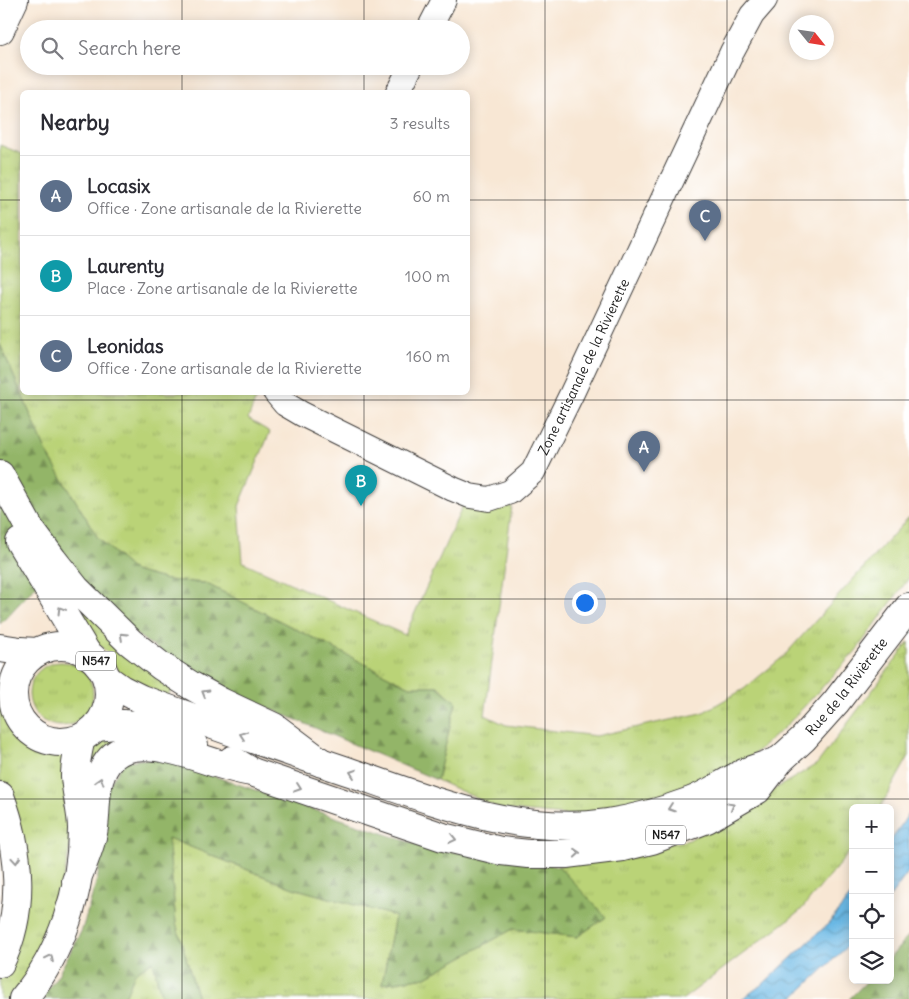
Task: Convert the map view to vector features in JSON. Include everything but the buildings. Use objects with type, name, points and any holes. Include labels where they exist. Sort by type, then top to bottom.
[{"type":"main road","points":[[0,30],[14,0]]},
{"type":"main road","points":[[0,476],[30,529],[53,560],[76,589],[130,642],[161,666],[192,686],[227,706],[274,727],[322,762]]},
{"type":"main road","points":[[0,502],[22,546],[86,652]]},
{"type":"main road","name":"Rue de la Rivièrette","points":[[780,760],[803,739],[836,702],[909,607]]},
{"type":"main road","name":"N547","points":[[89,733],[104,717],[110,696],[107,679],[99,663],[86,652],[66,645],[54,646],[37,652],[24,663],[18,673],[14,689],[7,692],[19,718],[35,735],[46,740],[66,742],[89,733],[124,724],[135,725],[234,761],[252,772],[443,837],[501,851],[528,854],[566,854],[595,851],[633,844],[680,830],[707,819],[757,790],[780,760]]},
{"type":"main road","name":"N547","points":[[0,648],[37,652]]},
{"type":"main road","name":"N547","points":[[107,679],[121,689],[141,699],[461,810],[486,817],[528,824],[576,826],[606,823],[663,810],[691,801],[744,773],[780,760]]},
{"type":"main road","points":[[23,999],[47,966],[70,910],[76,881],[82,829],[75,769],[89,733]]},
{"type":"main road","points":[[76,881],[94,829],[97,787],[108,763],[121,751],[142,745],[154,746],[175,750],[232,769],[252,772]]},
{"type":"main road","points":[[0,796],[16,854],[18,887],[13,924],[0,964]]},
{"type":"street","points":[[434,20],[444,0]]},
{"type":"street","name":"Zone artisanale de la Rivierette","points":[[278,395],[285,404],[302,414],[452,489],[470,496],[489,499],[510,492],[533,472],[732,52],[752,15],[765,0]]},
{"type":"street","points":[[399,90],[406,75]]},
{"type":"green space","points":[[0,145],[20,153],[20,390],[0,344]]},
{"type":"green space","points":[[0,344],[20,390],[20,395],[22,395],[47,453],[98,538],[134,571],[167,580],[205,583],[408,686],[437,686],[456,702],[437,780],[203,680],[47,574],[0,624]]},
{"type":"green space","points":[[22,395],[257,395],[248,419],[270,432],[239,506],[243,562],[405,635],[464,503],[492,511],[512,506],[485,715],[506,725],[596,736],[702,713],[744,689],[784,656],[909,517],[909,578],[855,652],[785,727],[733,772],[646,808],[596,818],[500,809],[437,780],[456,702],[438,686],[408,686],[205,583],[167,580],[134,571],[98,538],[47,453]]},
{"type":"green space","points":[[49,572],[173,687],[167,697],[120,674],[109,654],[92,639]]},
{"type":"green space","points":[[909,642],[909,756],[882,804],[849,804],[849,853],[800,911],[683,999],[198,999],[176,923],[168,838],[293,888],[395,916],[382,984],[426,977],[513,929],[577,937],[605,918],[558,866],[689,840],[817,764]]},
{"type":"green space","points":[[55,662],[67,662],[84,671],[91,682],[93,694],[91,706],[84,717],[67,726],[55,726],[43,721],[34,712],[29,700],[29,688],[34,676],[43,667]]},
{"type":"green space","points":[[0,698],[9,723],[22,740],[40,750],[66,756],[70,847],[56,915],[47,942],[10,999],[0,999],[0,979],[5,971],[11,803],[0,779]]},
{"type":"green space","points":[[121,731],[86,782],[92,749],[101,740]]},
{"type":"green space","points":[[160,758],[427,848],[558,866],[606,917],[577,937],[513,929],[426,977],[382,984],[395,916],[293,888],[168,838],[176,923],[198,999],[162,999],[153,961],[135,973],[124,999],[41,999],[58,975],[82,930],[98,876],[105,791],[125,761]]},
{"type":"green space","points":[[909,935],[909,999],[849,999],[864,984],[894,984],[894,953]]},
{"type":"green space","points":[[153,961],[162,999],[124,999],[135,973]]},
{"type":"water","points":[[909,813],[909,871],[894,892],[894,849],[894,836]]},
{"type":"water","points":[[849,898],[849,945],[792,999],[742,999],[764,983],[829,923]]},
{"type":"place","name":"Leonidas","points":[[705,241]]},
{"type":"place","name":"Locasix","points":[[644,472]]},
{"type":"place","name":"Laurenty","points":[[361,506]]}]
